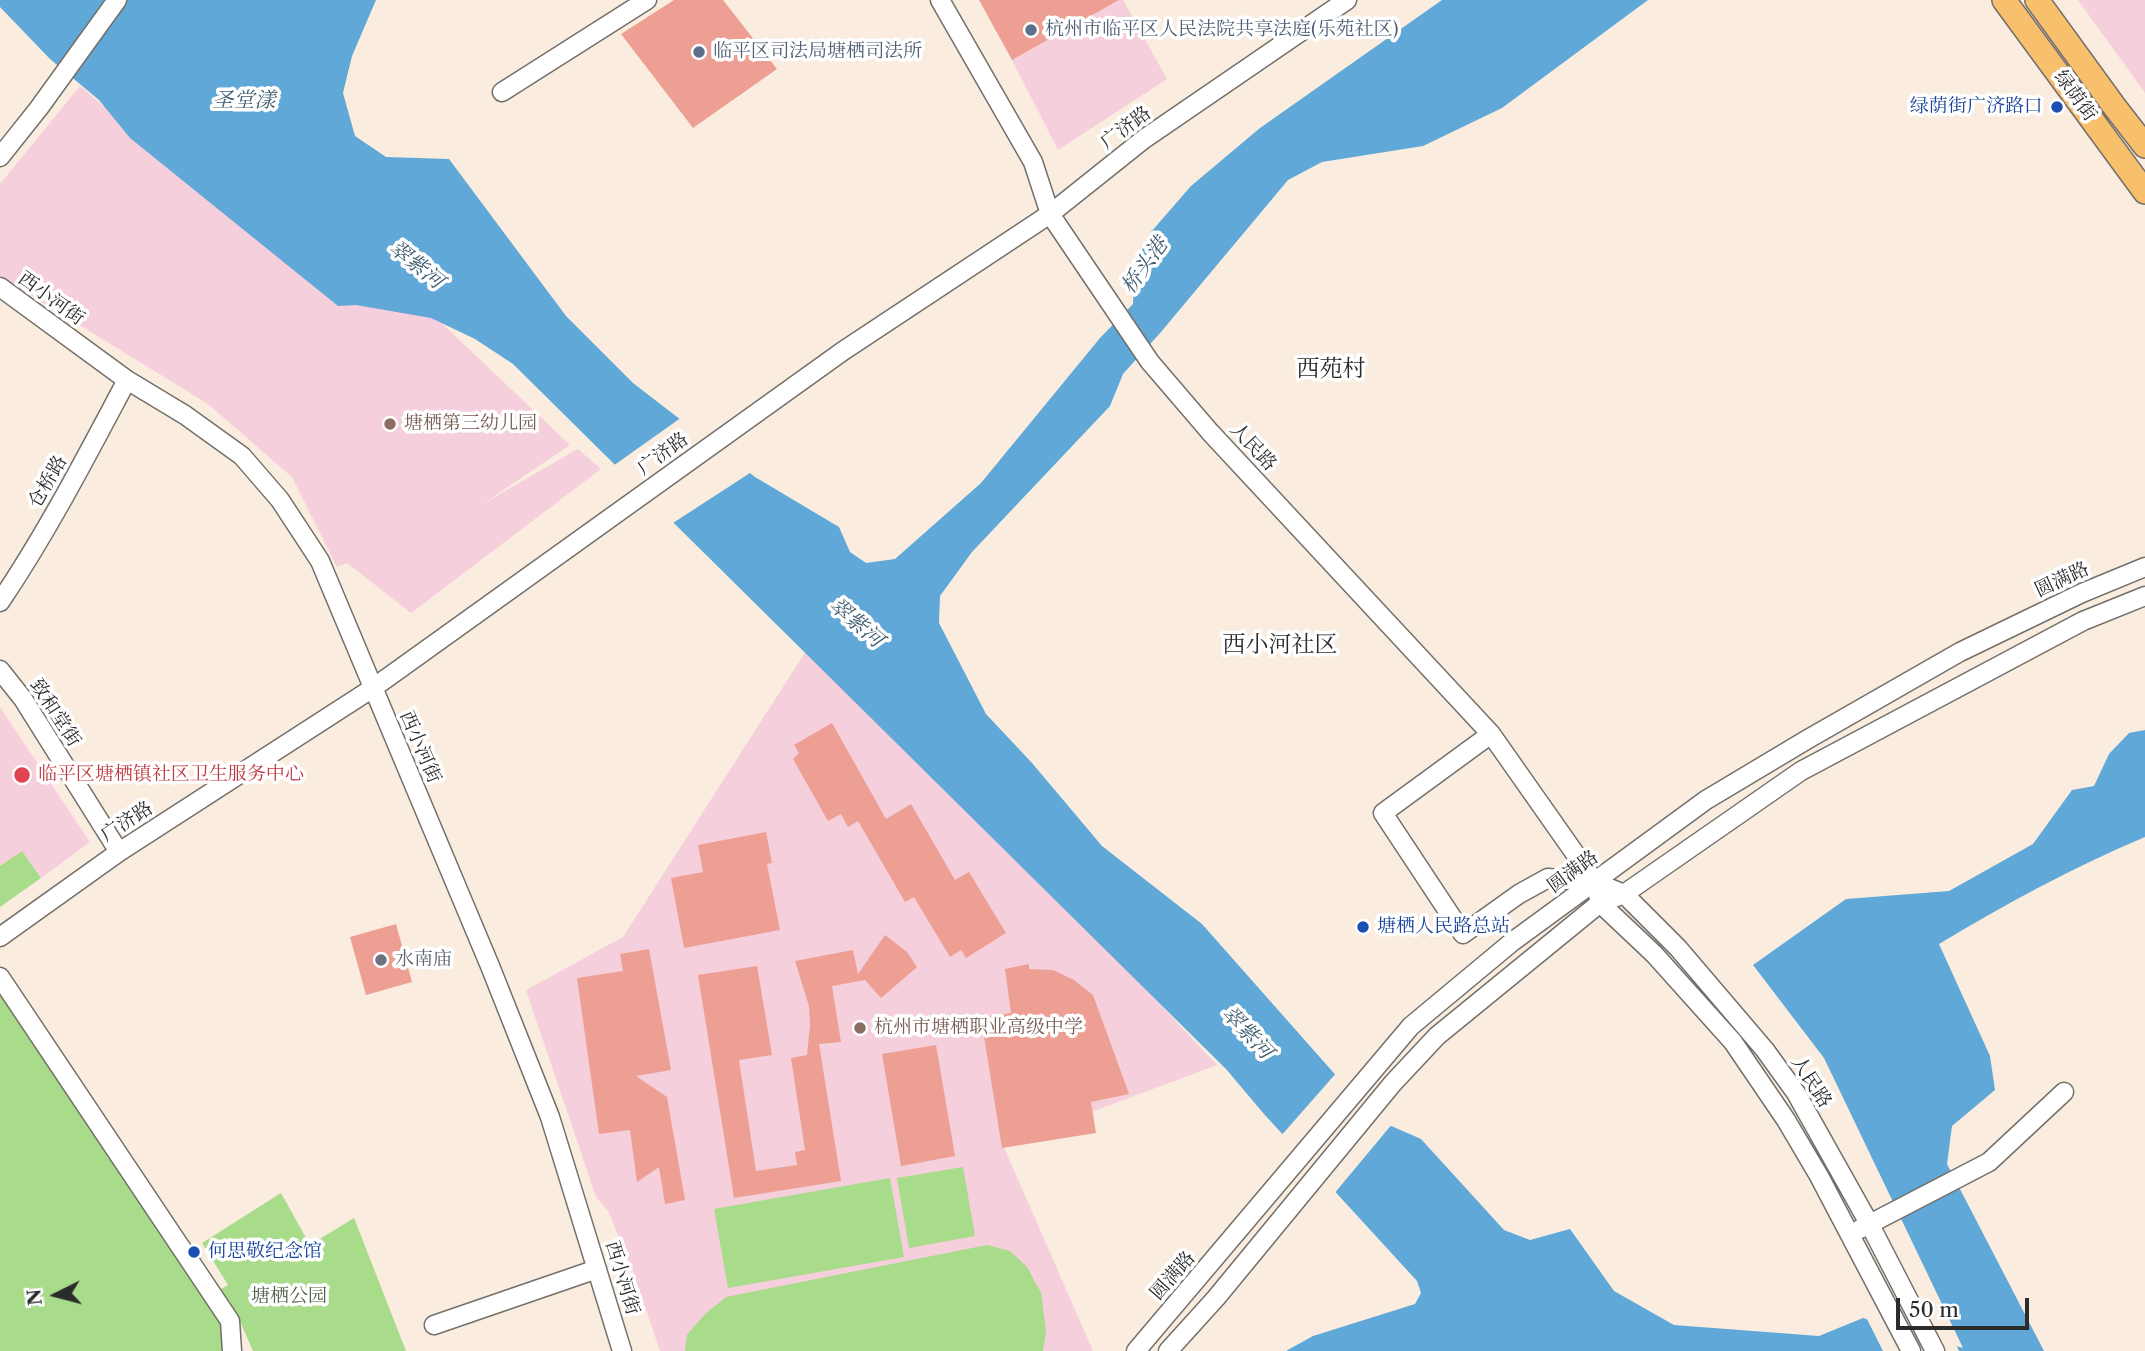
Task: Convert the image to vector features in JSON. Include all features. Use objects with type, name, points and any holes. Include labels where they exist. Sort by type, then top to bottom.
[{"type":"main road","name":"绿荫街","points":[[2004,0],[2145,192]]},
{"type":"main road","name":"绿荫街","points":[[2037,0],[2145,146]]},
{"type":"street","points":[[0,157],[117,0]]},
{"type":"street","points":[[502,92],[647,0]]},
{"type":"street","name":"人民路","points":[[940,0],[1033,162],[1050,214],[1150,362],[1210,432],[1491,734],[1595,882],[1600,903]]},
{"type":"street","name":"广济路","points":[[0,937],[119,852],[373,688],[843,351],[1050,214],[1144,139],[1347,0]]},
{"type":"street","name":"西小河街","points":[[0,287],[127,380],[185,415],[242,456],[280,499],[320,561],[491,967],[550,1117],[622,1351]]},
{"type":"street","name":"仓桥路","points":[[0,602],[25,565],[71,485],[127,380]]},
{"type":"street","name":"圆满路","points":[[1136,1351],[1411,1026],[1512,942],[1706,800],[1808,739],[1960,652],[2082,593],[2145,567]]},
{"type":"street","points":[[1168,1351],[1216,1298],[1393,1083],[1437,1036],[1600,903],[1624,894],[1801,771],[2083,621],[2145,596]]},
{"type":"street","name":"致和堂街","points":[[0,670],[23,699],[119,852]]},
{"type":"street","points":[[1491,734],[1383,813],[1463,934],[1519,894],[1548,878],[1595,882]]},
{"type":"street","name":"人民路","points":[[1595,882],[1624,894],[1678,948],[1765,1050],[1796,1093],[1870,1225],[1935,1351]]},
{"type":"street","points":[[1600,903],[1654,954],[1732,1042],[1786,1120],[1911,1351]]},
{"type":"street","points":[[0,977],[230,1321],[232,1351]]},
{"type":"street","points":[[1850,1234],[1989,1162],[2064,1092]]},
{"type":"street","points":[[434,1325],[597,1269]]},
{"type":"shaded area","points":[[1123,0],[1167,79],[1058,150],[1012,60]]},
{"type":"shaded area","points":[[2078,0],[2145,0],[2145,93]]},
{"type":"shaded area","points":[[80,86],[329,299],[345,299],[431,313],[570,445],[481,505],[578,449],[601,469],[411,613],[347,563],[337,567],[292,477],[208,404],[0,276],[0,184]]},
{"type":"shaded area","name":"杭州市塘栖职业高级中学","points":[[806,651],[1087,926],[1217,1065],[1003,1145],[1093,1351],[660,1351],[632,1268],[608,1211],[596,1197],[526,990],[623,937]]},
{"type":"shaded area","name":"临平区塘栖镇社区卫生服务中心","points":[[0,707],[90,842],[41,878],[22,851],[0,866]]},
{"type":"green space","points":[[22,851],[41,878],[0,907],[0,866]]},
{"type":"green space","points":[[0,977],[218,1319],[233,1351],[0,1351]]},
{"type":"green space","points":[[963,1167],[975,1236],[909,1248],[897,1178]]},
{"type":"green space","points":[[890,1178],[904,1257],[728,1288],[714,1209]]},
{"type":"green space","name":"塘栖公园","points":[[281,1193],[310,1245],[354,1218],[406,1351],[253,1351],[239,1319],[218,1291],[228,1285],[202,1243]]},
{"type":"green space","points":[[987,1245],[1010,1251],[1027,1267],[1041,1293],[1046,1331],[1043,1351],[685,1351],[687,1335],[705,1314],[726,1297]]},
{"type":"water","points":[[0,0],[376,0],[352,56],[343,93],[355,136],[386,157],[449,159],[566,316],[633,383],[755,477],[839,527],[850,552],[866,563],[895,559],[981,483],[1100,338],[1133,304],[1135,264],[1151,232],[1191,186],[1260,128],[1442,0],[1648,0],[1502,108],[1423,146],[1322,162],[1288,180],[1123,374],[1110,406],[972,552],[940,596],[939,623],[986,714],[1032,763],[1102,846],[1202,924],[1363,1106],[1389,1125],[1421,1139],[1504,1230],[1530,1240],[1570,1229],[1614,1291],[1674,1325],[1819,1336],[1863,1318],[1963,1348],[1824,1058],[1753,965],[1846,899],[1949,891],[2033,844],[2072,790],[2094,786],[2109,754],[2129,733],[2145,730],[2145,837],[2040,887],[1939,944],[1990,1056],[1995,1090],[1952,1126],[1947,1164],[2044,1351],[1286,1351],[1313,1336],[1415,1304],[1421,1293],[1417,1281],[1226,1069],[513,364],[475,339],[431,318],[356,305],[338,306],[130,138],[99,100],[50,59],[0,7]]},
{"type":"pier","points":[[682,417],[732,455],[750,473],[673,523],[613,466]]},
{"type":"pier","points":[[1338,1071],[1365,1104],[1393,1123],[1333,1195],[1280,1137]]},
{"type":"pier","points":[[1865,1315],[1955,1342],[1959,1351],[1883,1351]]},
{"type":"building","name":"临平区司法局塘栖司法所","points":[[674,0],[723,0],[777,69],[693,128],[621,34]]},
{"type":"building","name":"杭州市临平区人民法院共享法庭(乐苑社区)","points":[[979,0],[1119,0],[1012,60]]},
{"type":"building","points":[[832,723],[886,819],[911,804],[955,880],[969,872],[1006,933],[966,958],[961,950],[950,957],[914,897],[905,902],[858,821],[848,827],[841,814],[828,821],[793,759],[799,753],[794,745]]},
{"type":"building","points":[[766,832],[772,863],[767,864],[780,930],[684,948],[671,878],[703,872],[698,845]]},
{"type":"building","name":"水南庙","points":[[396,924],[412,982],[366,995],[350,937]]},
{"type":"building","points":[[885,935],[907,952],[917,967],[881,998],[865,980],[832,986],[841,1042],[819,1044],[841,1181],[734,1198],[698,975],[757,966],[772,1055],[739,1060],[756,1171],[797,1165],[795,1152],[805,1150],[791,1058],[807,1055],[810,1025],[809,1006],[795,961],[853,950],[858,974]]},
{"type":"building","points":[[649,949],[671,1070],[636,1076],[667,1097],[685,1200],[665,1204],[659,1167],[637,1182],[630,1130],[599,1134],[577,978],[623,971],[620,954]]},
{"type":"building","points":[[1029,964],[1029,969],[1053,970],[1074,980],[1093,995],[1129,1094],[1091,1102],[1096,1133],[1002,1148],[981,1018],[1011,1013],[1005,969]]},
{"type":"building","points":[[936,1045],[955,1156],[901,1166],[882,1054]]},
{"type":"place","name":"杭州市临平区人民法院共享法庭(乐苑社区)","points":[[1031,30]]},
{"type":"place","name":"临平区司法局塘栖司法所","points":[[699,52]]},
{"type":"place","name":"绿荫街广济路口","points":[[2057,107]]},
{"type":"place","name":"塘栖第三幼儿园","points":[[390,424]]},
{"type":"place","name":"临平区塘栖镇社区卫生服务中心","points":[[22,775]]},
{"type":"place","name":"塘栖人民路总站","points":[[1363,927]]},
{"type":"place","name":"水南庙","points":[[381,960]]},
{"type":"place","name":"杭州市塘栖职业高级中学","points":[[860,1028]]},
{"type":"place","name":"何思敬纪念馆","points":[[194,1252]]},
{"type":"district","name":"西苑村","points":[[1331,369]]},
{"type":"district","name":"西小河社区","points":[[1280,645]]},
{"type":"water label","name":"圣堂漾","points":[[244,101]]},
{"type":"water label","name":"翠紫河","points":[[416,265]]},
{"type":"water label","name":"桥头港","points":[[1145,266]]},
{"type":"water label","name":"翠紫河","points":[[856,623]]},
{"type":"water label","name":"翠紫河","points":[[1247,1033]]}]
